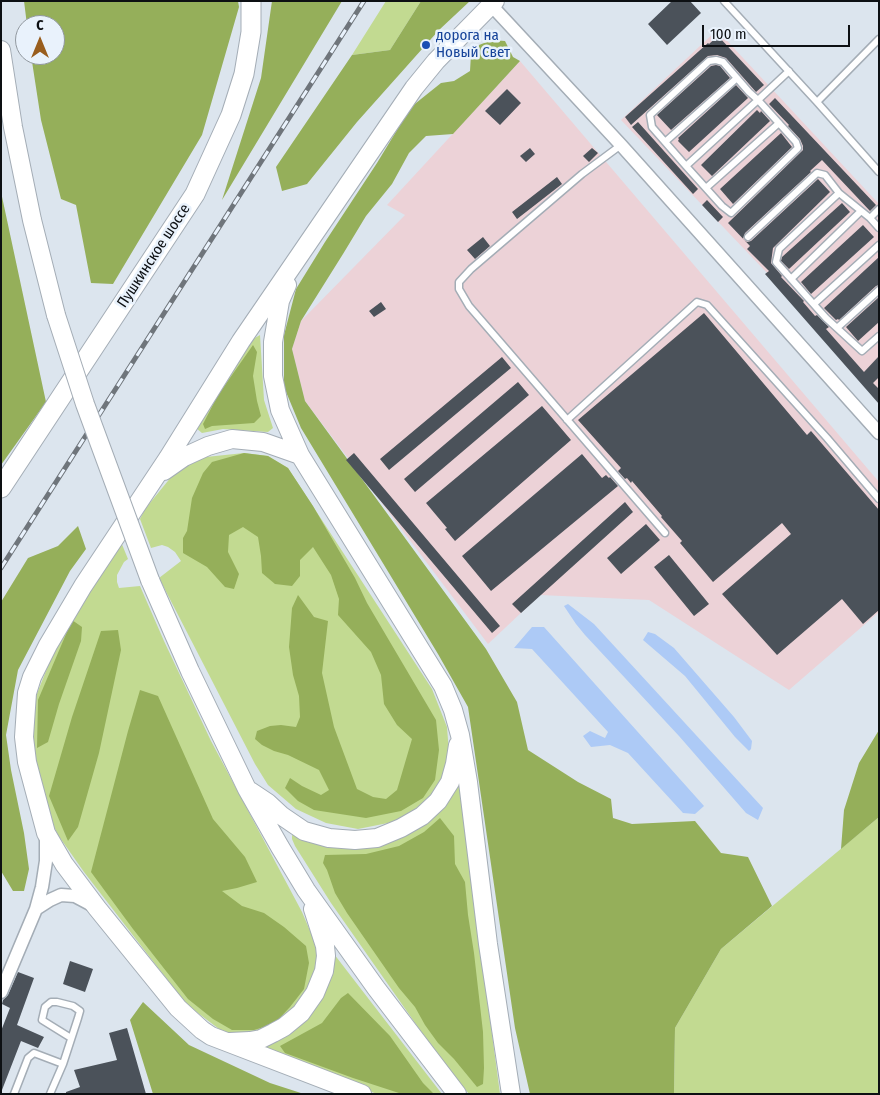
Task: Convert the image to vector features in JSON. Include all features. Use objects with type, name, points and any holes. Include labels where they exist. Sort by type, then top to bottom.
[{"type":"main road","name":"Пушкинское шоссе","points":[[1,488],[195,194],[231,115],[244,74],[251,32],[251,1]]},
{"type":"street","points":[[1,992],[36,909],[45,873],[46,833],[27,762],[24,736],[27,693],[32,677],[83,586],[241,341],[297,259],[414,88],[436,61],[493,3],[879,433]]},
{"type":"street","points":[[1,50],[13,127],[28,201],[56,316],[85,404],[150,580],[190,671],[247,789],[280,847],[306,890],[376,988],[457,1094]]},
{"type":"street","points":[[297,259],[280,301],[272,342],[273,376],[280,410],[300,455],[443,686],[453,710],[460,735],[468,782],[488,944],[511,1094]]},
{"type":"street","points":[[155,477],[184,457],[232,438],[263,442],[300,455]]},
{"type":"street","points":[[247,789],[304,831],[329,838],[355,840],[377,838],[402,828],[422,816],[438,801],[450,782],[460,735]]},
{"type":"street","points":[[46,833],[64,864],[97,908],[178,1008],[202,1030],[222,1041],[362,1094]]},
{"type":"street","points":[[222,1041],[250,1041],[273,1033],[284,1027],[300,1013],[315,993],[324,971],[326,946],[306,890]]},
{"type":"street","points":[[36,909],[61,895],[75,896],[97,908]]},
{"type":"lane","points":[[724,1],[879,172]]},
{"type":"lane","points":[[817,102],[879,39]]},
{"type":"lane","points":[[716,60],[723,62],[758,100],[796,142],[798,148],[731,213],[722,206],[652,127],[650,115],[709,61],[716,60]]},
{"type":"lane","points":[[686,166],[789,71]]},
{"type":"lane","points":[[665,142],[737,78]]},
{"type":"lane","points":[[706,188],[779,123]]},
{"type":"lane","points":[[621,145],[582,174],[471,269],[459,282],[458,290],[469,306],[665,534]]},
{"type":"lane","points":[[748,237],[816,173],[825,175],[839,193],[870,218],[879,228]]},
{"type":"lane","points":[[839,193],[779,249],[776,262],[837,328],[862,351],[879,336]]},
{"type":"lane","points":[[870,218],[879,209]]},
{"type":"lane","points":[[791,279],[861,211]]},
{"type":"lane","points":[[814,304],[879,245]]},
{"type":"lane","points":[[837,328],[879,290]]},
{"type":"lane","points":[[567,420],[696,302],[707,305],[828,438],[879,499]]},
{"type":"lane","points":[[50,1094],[63,1064],[72,1038],[80,1011],[73,1006],[51,1002],[45,1007],[42,1020],[72,1038]]},
{"type":"lane","points":[[14,1094],[28,1058],[34,1053],[63,1064]]},
{"type":"shaded area","points":[[717,30],[879,204],[879,399],[769,275],[621,120]]},
{"type":"shaded area","points":[[520,61],[879,482],[879,612],[789,690],[649,600],[540,595],[488,644],[305,401],[292,349],[301,321],[405,215],[387,205]]},
{"type":"green space","points":[[24,1],[238,1],[239,7],[202,135],[113,284],[91,283],[76,205],[61,199],[41,120],[33,65],[65,65],[65,15],[26,15]]},
{"type":"green space","points":[[272,1],[342,1],[222,200],[261,78]]},
{"type":"green space","points":[[386,1],[421,1],[390,50],[352,55]]},
{"type":"green space","points":[[421,1],[470,1],[439,30],[357,122],[307,184],[282,191],[276,167],[352,55],[390,50]]},
{"type":"green space","points":[[492,40],[505,41],[513,57],[520,61],[453,134],[426,136],[409,153],[392,184],[366,216],[301,321],[292,349],[305,401],[486,649],[517,702],[528,750],[578,782],[611,799],[613,818],[632,824],[695,821],[721,853],[748,857],[772,906],[721,949],[675,1028],[674,1094],[530,1094],[515,1028],[468,707],[301,428],[284,387],[284,335],[296,289],[411,107],[441,83],[454,81],[470,71],[471,54],[479,45]]},
{"type":"green space","points":[[1,192],[46,402],[1,465]]},
{"type":"green space","points":[[260,335],[264,400],[273,428],[268,432],[223,429],[202,433],[196,428],[253,339]]},
{"type":"green space","points":[[253,345],[257,352],[253,376],[261,416],[254,423],[212,426],[205,429],[203,424],[218,395]]},
{"type":"green space","points":[[244,453],[268,456],[288,468],[432,689],[447,727],[449,753],[443,779],[432,797],[393,822],[358,829],[326,823],[296,809],[268,785],[255,764],[159,578],[181,561],[175,552],[168,547],[162,545],[151,548],[140,519],[145,509],[176,471],[206,457]]},
{"type":"green space","points":[[244,453],[268,456],[288,468],[313,506],[355,578],[367,603],[436,720],[439,750],[435,780],[423,798],[401,811],[366,818],[314,810],[298,801],[285,788],[290,778],[321,795],[329,790],[319,770],[288,755],[274,751],[255,739],[257,731],[270,726],[296,727],[300,717],[299,696],[293,675],[289,647],[292,608],[298,595],[314,617],[328,621],[322,673],[334,727],[357,789],[373,797],[386,799],[397,790],[412,739],[397,725],[384,704],[381,675],[371,652],[338,615],[339,599],[331,575],[313,547],[300,560],[300,576],[292,586],[275,584],[262,573],[258,537],[243,527],[229,535],[228,552],[239,574],[234,589],[225,587],[207,567],[183,553],[183,538],[187,531],[192,498],[203,473],[212,462]]},
{"type":"green space","points":[[78,526],[86,549],[70,571],[18,670],[6,735],[29,869],[24,891],[13,891],[1,871],[1,602],[28,558],[58,546]]},
{"type":"green space","points":[[121,542],[128,559],[124,562],[117,575],[119,588],[140,586],[211,741],[302,912],[316,945],[317,971],[306,992],[287,1016],[252,1034],[236,1035],[223,1032],[186,1004],[84,872],[58,835],[49,816],[37,779],[30,711],[52,656],[72,620]]},
{"type":"green space","points":[[72,620],[82,627],[81,641],[48,742],[37,748],[38,700]]},
{"type":"green space","points":[[118,630],[121,650],[99,753],[78,827],[68,841],[49,796],[72,717],[101,631]]},
{"type":"green space","points":[[140,690],[158,696],[213,819],[245,857],[257,882],[222,891],[242,906],[264,913],[306,946],[309,963],[304,989],[274,1024],[254,1030],[232,1030],[213,1019],[188,999],[91,872]]},
{"type":"green space","points":[[879,730],[879,817],[841,849],[844,810],[859,763]]},
{"type":"green space","points":[[459,785],[500,1094],[469,1094],[441,1060],[331,903],[292,839],[292,835],[342,848],[375,846],[429,820]]},
{"type":"green space","points":[[879,817],[879,1094],[674,1094],[675,1028],[721,949]]},
{"type":"green space","points":[[440,818],[454,836],[455,864],[465,882],[483,1032],[483,1084],[477,1087],[438,1043],[415,1007],[399,988],[347,913],[335,893],[323,863],[325,855],[366,854],[399,846],[424,832]]},
{"type":"green space","points":[[334,954],[442,1094],[377,1094],[259,1047],[282,1037]]},
{"type":"green space","points":[[348,993],[390,1036],[423,1083],[434,1094],[402,1094],[285,1053],[280,1046],[322,1023],[341,998]]},
{"type":"green space","points":[[143,1002],[189,1045],[270,1083],[304,1094],[153,1094],[130,1020]]},
{"type":"water","points":[[568,604],[594,624],[763,808],[758,820],[746,813],[679,736],[585,635],[564,606]]},
{"type":"water","points":[[532,627],[544,627],[704,806],[695,814],[683,813],[628,753],[610,745],[591,747],[583,736],[590,731],[605,738],[608,732],[532,649],[514,648]]},
{"type":"water","points":[[648,632],[655,634],[674,648],[734,717],[752,741],[749,751],[735,737],[685,676],[643,640]]},
{"type":"building","points":[[672,1],[690,1],[701,13],[667,45],[648,24]]},
{"type":"building","points":[[718,36],[764,85],[756,92],[726,58],[717,55],[708,56],[631,125],[625,117]]},
{"type":"building","points":[[711,66],[720,66],[730,78],[671,130],[657,115]]},
{"type":"building","points":[[736,85],[748,98],[689,152],[678,141],[678,138]]},
{"type":"building","points":[[507,89],[521,103],[500,125],[485,111]]},
{"type":"building","points":[[775,98],[876,205],[870,211],[822,160],[745,233],[743,239],[728,223],[803,150],[800,139],[769,104]]},
{"type":"building","points":[[757,110],[760,113],[761,111],[770,121],[712,176],[701,165]]},
{"type":"building","points":[[638,122],[698,189],[693,194],[632,127]]},
{"type":"building","points":[[781,133],[792,147],[733,204],[720,189]]},
{"type":"building","points":[[530,148],[535,154],[526,162],[520,156]]},
{"type":"building","points":[[592,148],[598,153],[589,162],[583,156]]},
{"type":"building","points":[[557,177],[562,184],[517,219],[512,212]]},
{"type":"building","points":[[818,179],[830,192],[773,248],[771,263],[815,316],[817,315],[829,327],[826,329],[864,372],[879,356],[879,377],[873,383],[879,389],[879,404],[765,274],[769,271],[747,249],[750,246],[744,240],[747,242],[751,241]]},
{"type":"building","points":[[707,200],[723,217],[718,222],[702,205]]},
{"type":"building","points":[[842,203],[850,212],[789,269],[781,261],[782,257]]},
{"type":"building","points":[[863,225],[874,237],[811,294],[801,282]]},
{"type":"building","points":[[483,237],[490,246],[475,259],[467,250]]},
{"type":"building","points":[[879,257],[879,285],[839,320],[836,320],[824,308]]},
{"type":"building","points":[[879,297],[879,322],[858,341],[846,327]]},
{"type":"building","points":[[381,302],[386,309],[374,317],[369,311]]},
{"type":"building","points":[[704,313],[807,435],[811,431],[879,510],[879,610],[863,624],[842,599],[777,655],[722,594],[791,534],[782,523],[713,582],[680,543],[682,541],[662,516],[632,481],[631,483],[627,478],[625,479],[618,471],[621,468],[578,420]]},
{"type":"building","points":[[502,357],[511,368],[389,470],[380,459]]},
{"type":"building","points":[[518,382],[529,395],[415,492],[404,479]]},
{"type":"building","points":[[542,406],[571,440],[455,541],[445,529],[447,528],[426,503]]},
{"type":"building","points":[[354,453],[500,626],[492,633],[346,460]]},
{"type":"building","points":[[582,454],[602,478],[606,475],[610,477],[618,486],[491,591],[462,556]]},
{"type":"building","points":[[625,502],[633,512],[521,613],[512,604]]},
{"type":"building","points":[[646,524],[660,540],[621,574],[607,558]]},
{"type":"building","points":[[669,555],[709,604],[694,616],[654,567]]},
{"type":"building","points":[[70,961],[93,969],[85,992],[63,984]]},
{"type":"building","points":[[18,972],[34,978],[17,1025],[44,1037],[38,1048],[21,1041],[2,1090],[1,1031],[10,1008],[2,1004]]},
{"type":"building","points":[[127,1028],[146,1094],[66,1094],[66,1092],[80,1087],[74,1070],[117,1060],[109,1033]]},
{"type":"railway","points":[[1,568],[364,1]]},
{"type":"place","name":"дорога на Новый Свет","points":[[426,45]]}]
